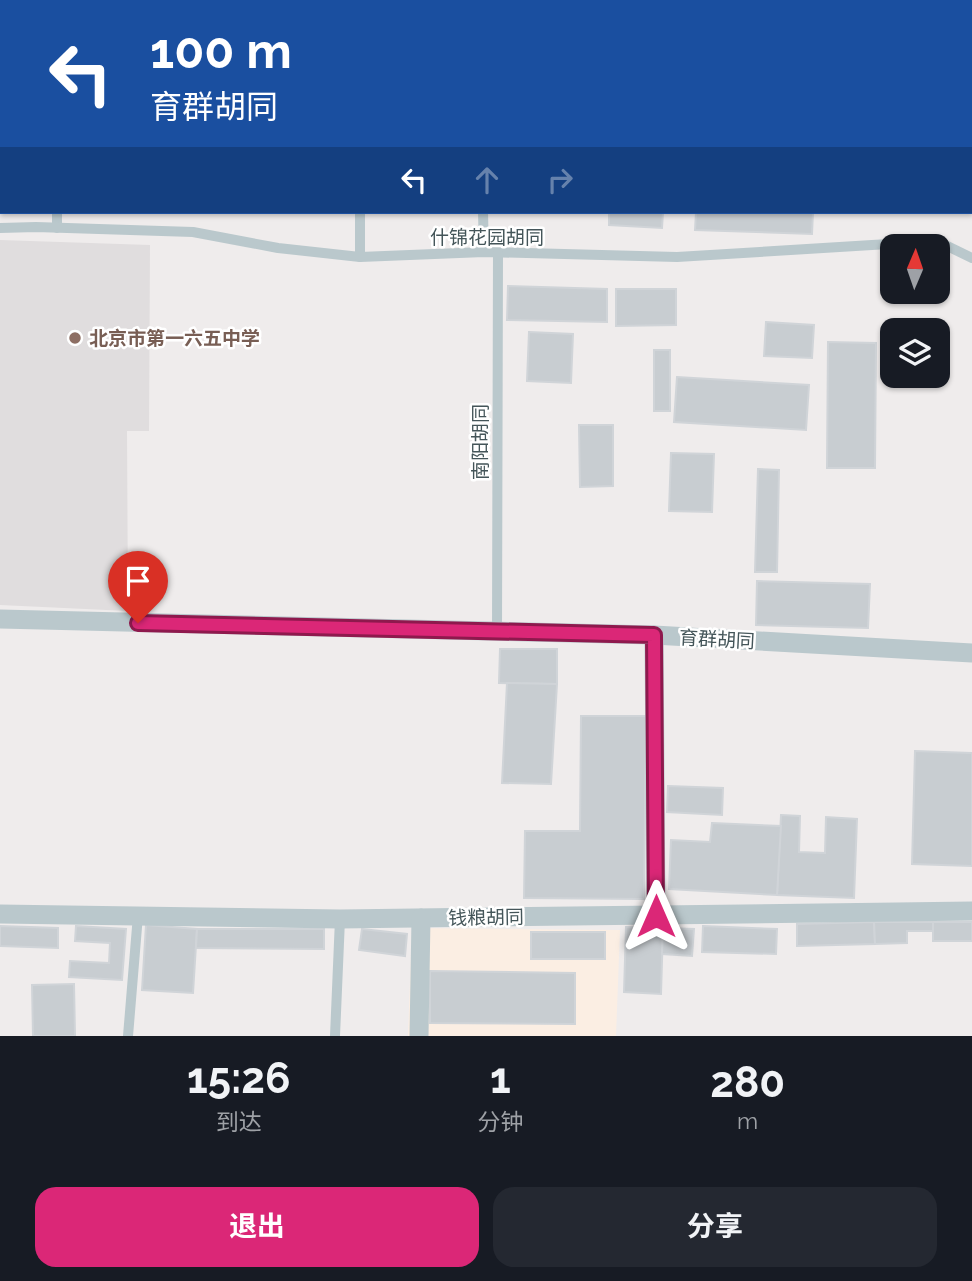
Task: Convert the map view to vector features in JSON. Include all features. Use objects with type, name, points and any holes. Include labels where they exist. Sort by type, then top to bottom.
[{"type":"street","name":"育群胡同","points":[[0,620],[654,635],[972,653]]},
{"type":"street","points":[[654,635],[656,916]]},
{"type":"street","name":"钱粮胡同","points":[[0,914],[340,919],[972,911]]},
{"type":"street","points":[[419,1036],[421,918]]},
{"type":"lane","points":[[57,214],[57,228]]},
{"type":"lane","points":[[360,214],[360,257]]},
{"type":"lane","points":[[482,214],[484,253]]},
{"type":"lane","name":"什锦花园胡同","points":[[0,228],[193,232],[278,248],[360,257],[484,253],[677,257],[937,241],[972,258]]},
{"type":"lane","name":"南阳胡同","points":[[497,632],[498,253]]},
{"type":"lane","points":[[128,1036],[138,915]]},
{"type":"lane","points":[[335,1036],[340,919]]},
{"type":"shaded area","name":"北京市第一六五中学","points":[[0,240],[150,245],[149,431],[127,431],[128,611],[0,605]]},
{"type":"shaded area","points":[[412,928],[620,930],[616,1036],[408,1036]]},
{"type":"building","points":[[609,214],[663,214],[662,228],[609,225]]},
{"type":"building","points":[[696,214],[813,214],[812,234],[695,230]]},
{"type":"building","points":[[508,286],[607,289],[607,322],[507,320]]},
{"type":"building","points":[[616,289],[676,289],[676,325],[616,326]]},
{"type":"building","points":[[766,322],[814,325],[812,358],[764,356]]},
{"type":"building","points":[[529,332],[573,334],[571,383],[527,381]]},
{"type":"building","points":[[828,342],[876,343],[875,468],[827,468]]},
{"type":"building","points":[[654,350],[670,350],[670,411],[654,411]]},
{"type":"building","points":[[677,377],[809,385],[806,430],[674,422]]},
{"type":"building","points":[[579,425],[613,425],[613,486],[580,487]]},
{"type":"building","points":[[671,453],[714,454],[712,512],[669,511]]},
{"type":"building","points":[[758,469],[779,470],[777,572],[755,572]]},
{"type":"building","points":[[757,581],[870,584],[868,628],[756,625]]},
{"type":"building","points":[[500,649],[557,649],[557,684],[499,683]]},
{"type":"building","points":[[507,683],[557,684],[551,784],[502,783]]},
{"type":"building","points":[[581,716],[646,716],[644,899],[524,898],[525,831],[580,831]]},
{"type":"building","points":[[915,751],[972,753],[972,866],[912,864]]},
{"type":"building","points":[[668,786],[723,788],[722,815],[667,812]]},
{"type":"building","points":[[781,815],[800,816],[799,852],[825,853],[826,817],[857,819],[854,898],[777,895]]},
{"type":"building","points":[[712,823],[781,826],[777,895],[669,889],[671,840],[710,842]]},
{"type":"building","points":[[874,922],[875,944],[797,946],[797,924]]},
{"type":"building","points":[[874,922],[933,922],[933,931],[907,931],[907,943],[875,944]]},
{"type":"building","points":[[933,922],[972,922],[972,941],[933,941]]},
{"type":"building","points":[[146,925],[197,929],[193,993],[142,990]]},
{"type":"building","points":[[0,926],[58,928],[58,948],[0,946]]},
{"type":"building","points":[[76,926],[126,929],[122,980],[69,977],[70,961],[109,963],[110,943],[75,941]]},
{"type":"building","points":[[703,926],[777,929],[776,954],[702,952]]},
{"type":"building","points":[[626,927],[663,928],[661,994],[624,992]]},
{"type":"building","points":[[663,928],[694,929],[692,956],[662,954]]},
{"type":"building","points":[[197,929],[324,929],[324,949],[196,948]]},
{"type":"building","points":[[362,929],[407,934],[405,956],[359,950]]},
{"type":"building","points":[[531,932],[605,932],[605,959],[531,959]]},
{"type":"building","points":[[430,971],[575,973],[575,1024],[430,1023]]},
{"type":"building","points":[[74,984],[75,1036],[33,1036],[32,985]]},
{"type":"place","name":"北京市第一六五中学","points":[[75,338]]},
{"type":"route","points":[[138,623],[654,635],[656,916]]}]
